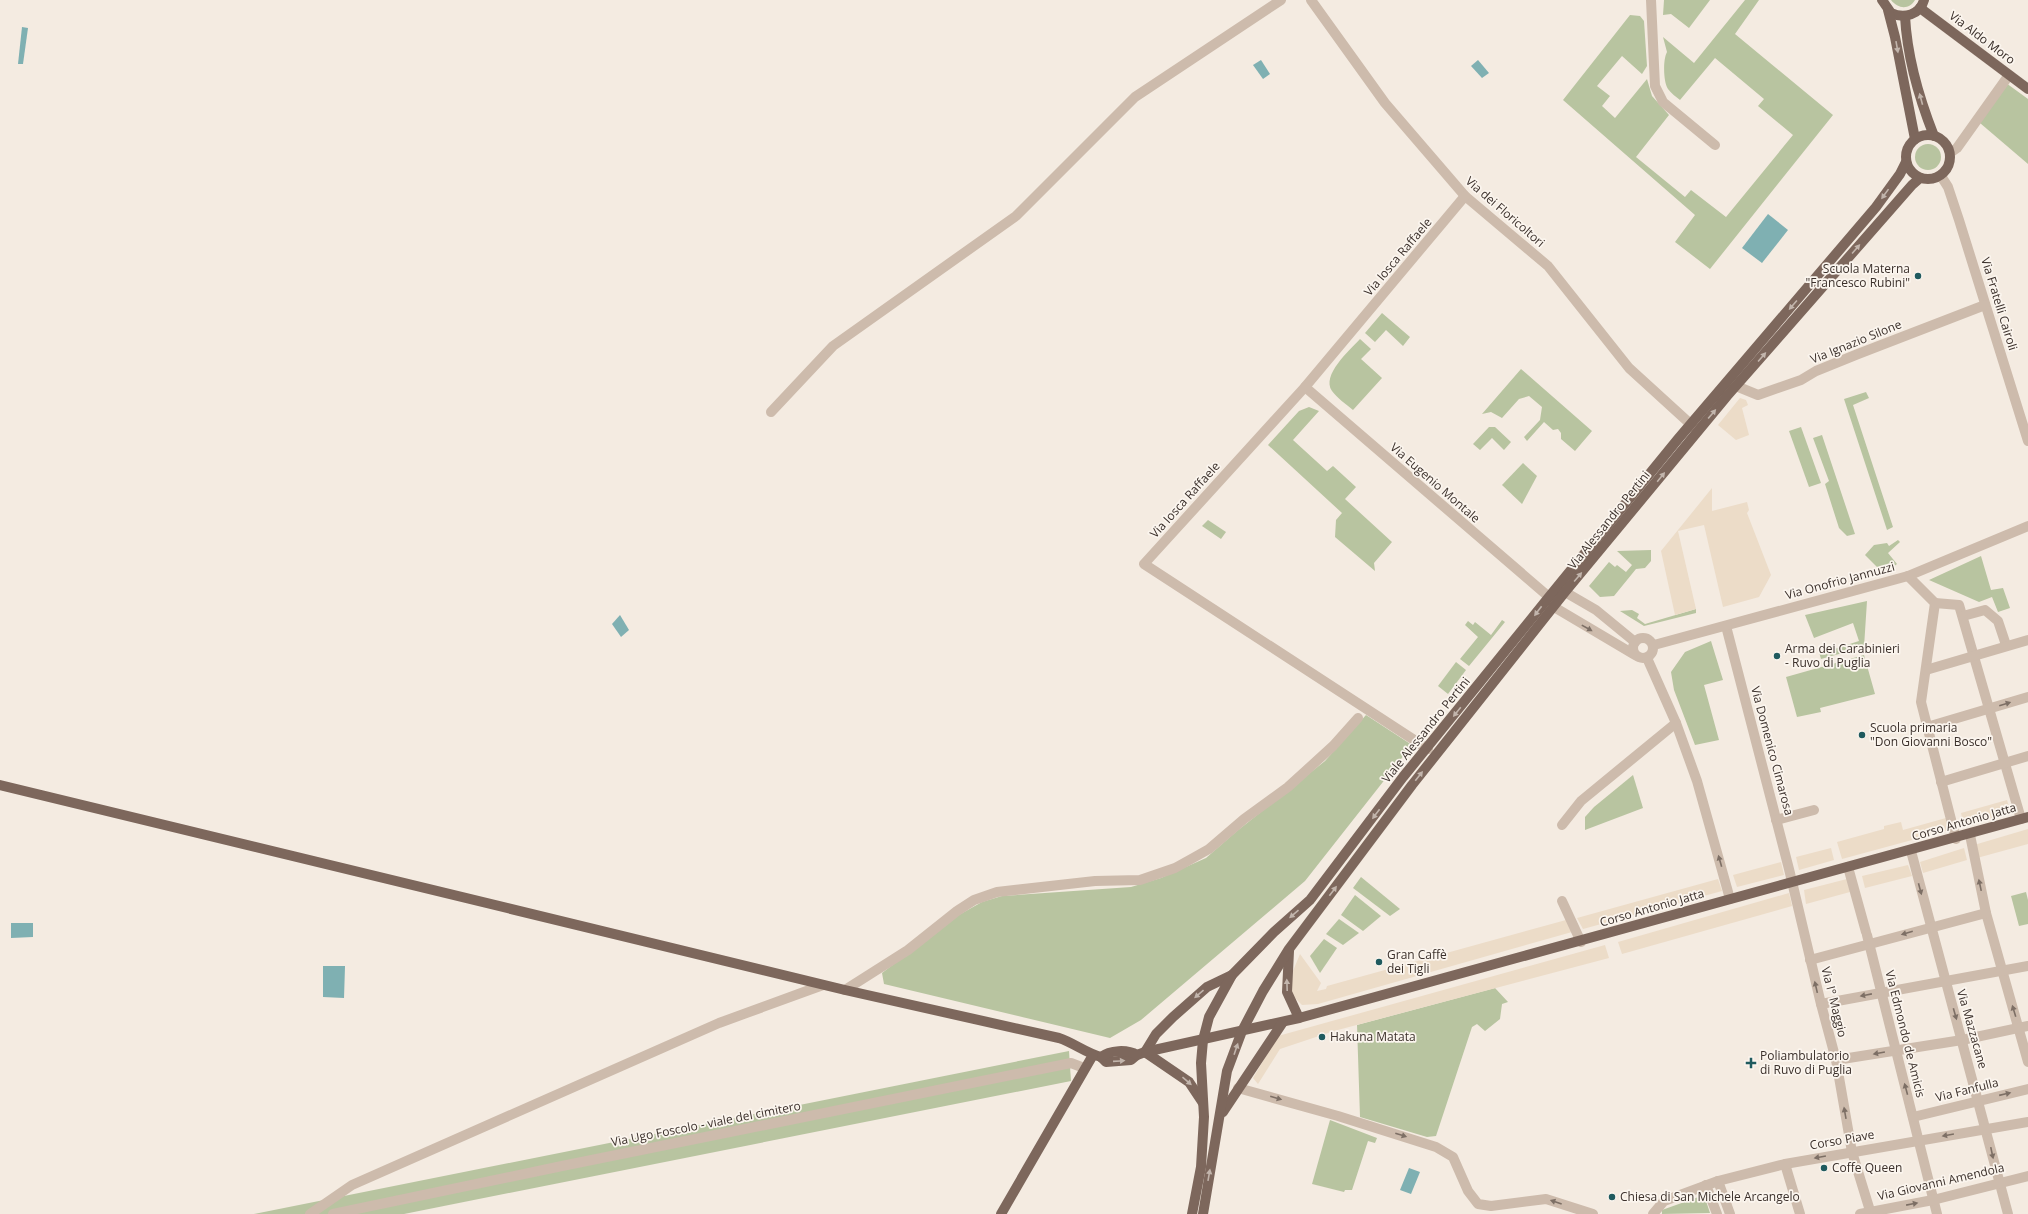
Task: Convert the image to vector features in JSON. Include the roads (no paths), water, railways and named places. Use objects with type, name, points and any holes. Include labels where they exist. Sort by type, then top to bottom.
[{"type":"main road","points":[[1882,0],[1888,10],[1895,37],[1915,139]]},
{"type":"main road","points":[[1888,10],[1896,15],[1905,16],[1916,12],[1924,3]]},
{"type":"main road","name":"Via Aldo Moro","points":[[1924,3],[2009,75],[2028,89]]},
{"type":"main road","points":[[1905,16],[1906,35],[1924,112],[1934,136]]},
{"type":"main road","points":[[1695,427],[1876,207],[1900,174],[1906,162],[1907,149],[1915,139],[1921,136],[1934,136],[1944,142],[1950,153],[1949,166],[1941,176],[1927,180],[1920,178],[1911,172],[1906,162]]},
{"type":"main road","points":[[1722,394],[1736,386],[1886,214],[1920,178]]},
{"type":"main road","name":"Viale Alessandro Pertini","points":[[1192,1214],[1201,1167],[1204,1104],[1201,1063],[1203,1040],[1209,1017],[1232,975],[1274,932],[1310,900],[1403,777],[1428,749],[1549,597],[1678,439],[1695,427]]},
{"type":"main road","name":"Via Alessandro Pertini","points":[[1554,607],[1684,448],[1695,427]]},
{"type":"main road","name":"Viale Alessandro Pertini","points":[[1203,1214],[1227,1071],[1242,1031],[1263,991],[1289,949],[1412,784],[1554,607]]},
{"type":"main road","points":[[0,785],[823,985],[1059,1038],[1070,1042],[1106,1062],[1131,1060],[1141,1053],[1156,1034],[1173,1017],[1207,987],[1232,975]]},
{"type":"main road","name":"Corso Antonio Jatta","points":[[1283,1022],[1581,942],[1730,899],[1970,835],[2025,818]]},
{"type":"main road","points":[[1289,949],[1288,992],[1299,1018]]},
{"type":"main road","points":[[1141,1053],[1283,1022]]},
{"type":"main road","name":"Viale Alessandro Pertini","points":[[1220,1115],[1283,1022]]},
{"type":"main road","points":[[1141,1053],[1189,1082],[1204,1104]]},
{"type":"main road","points":[[1001,1214],[1084,1068],[1097,1056]]},
{"type":"street","points":[[771,412],[833,346],[1016,216],[1135,97],[1281,0]]},
{"type":"street","name":"Via dei Floricoltori","points":[[1311,0],[1385,103],[1465,196],[1548,266],[1629,368],[1695,427]]},
{"type":"street","points":[[1651,0],[1655,86],[1663,102],[1715,145]]},
{"type":"street","points":[[1950,153],[1957,148],[2009,75]]},
{"type":"street","name":"Via Fratelli Cairoli","points":[[1941,176],[1948,187],[1959,220],[1985,305],[2025,422],[2028,441]]},
{"type":"street","name":"Via Iosca Raffaele","points":[[1428,749],[1144,564],[1305,387],[1465,196]]},
{"type":"street","name":"Via Ignazio Silone","points":[[1736,386],[1758,395],[1801,380],[1816,371],[1837,362],[1985,305]]},
{"type":"street","name":"Via Eugenio Montale","points":[[1305,387],[1549,597]]},
{"type":"street","name":"Via Onofrio Jannuzzi","points":[[1654,645],[1908,576],[2028,526]]},
{"type":"street","points":[[1908,576],[1935,603],[1959,605],[2005,763],[2025,818]]},
{"type":"street","points":[[1635,642],[1596,610],[1565,592],[1549,597],[1554,607],[1635,655],[1641,658],[1647,658],[1653,651],[1654,645],[1650,639],[1643,637],[1635,642],[1633,648],[1635,655]]},
{"type":"street","points":[[1935,603],[1921,702],[1956,838]]},
{"type":"street","points":[[1962,616],[1985,610],[1998,621],[2006,645]]},
{"type":"street","name":"Via Domenico Cimarosa","points":[[1726,626],[1792,882]]},
{"type":"street","points":[[1926,670],[2006,645],[2028,640]]},
{"type":"street","points":[[1647,658],[1676,723],[1697,781],[1730,899]]},
{"type":"street","points":[[1927,727],[2028,697]]},
{"type":"street","points":[[845,990],[908,950],[957,911],[974,900],[997,892],[1095,881],[1140,880],[1175,868],[1209,848],[1244,819],[1288,787],[1333,746],[1358,718]]},
{"type":"street","points":[[1562,825],[1581,801],[1676,723]]},
{"type":"street","points":[[1941,782],[2028,756]]},
{"type":"street","points":[[1776,820],[1814,810]]},
{"type":"street","points":[[1970,835],[1986,913],[2001,971],[2024,1027],[2028,1062]]},
{"type":"street","name":"Via Mazzacane","points":[[1911,851],[1930,927],[1979,1100],[1998,1182],[2008,1214]]},
{"type":"street","name":"Via Edmondo de Amicis","points":[[1848,867],[1868,937],[1880,992],[1937,1214]]},
{"type":"street","name":"Via I° Maggio","points":[[1792,882],[1820,1004],[1836,1060],[1852,1152],[1867,1213]]},
{"type":"street","points":[[1562,901],[1581,942]]},
{"type":"street","points":[[1810,960],[1868,937],[1930,927],[1986,913]]},
{"type":"street","points":[[1820,1004],[2028,966]]},
{"type":"street","points":[[310,1214],[352,1185],[719,1023],[823,985]]},
{"type":"street","points":[[1836,1060],[1962,1040],[2024,1027]]},
{"type":"street","name":"Via Ugo Foscolo - viale del cimitero","points":[[333,1214],[1071,1063],[1084,1068]]},
{"type":"street","points":[[1238,1088],[1338,1116],[1436,1147],[1452,1157],[1468,1191],[1478,1204],[1491,1206],[1546,1199],[1593,1214]]},
{"type":"street","name":"Via Fanfulla","points":[[1913,1116],[2028,1089]]},
{"type":"street","name":"Corso Piave","points":[[1653,1214],[1664,1201],[1718,1181],[1784,1164],[1986,1128],[2028,1122]]},
{"type":"street","points":[[1784,1164],[1800,1214]]},
{"type":"street","name":"Via Giovanni Amendola","points":[[1867,1213],[1934,1200],[1998,1182],[2028,1176]]},
{"type":"street","points":[[1718,1181],[1730,1214]]},
{"type":"street","points":[[1706,1186],[1717,1214]]},
{"type":"street","points":[[1483,1214],[1491,1206]]},
{"type":"water","points":[[22,27],[28,28],[23,64],[18,64]]},
{"type":"water","points":[[1261,60],[1270,74],[1263,79],[1253,65]]},
{"type":"water","points":[[1478,60],[1489,73],[1482,78],[1471,66]]},
{"type":"water","points":[[1768,214],[1788,230],[1762,263],[1742,248]]},
{"type":"water","points":[[620,615],[629,630],[621,637],[612,624]]},
{"type":"water","points":[[11,923],[33,923],[33,937],[11,938]]},
{"type":"water","points":[[323,966],[345,966],[344,998],[323,997]]},
{"type":"water","points":[[1409,1168],[1420,1172],[1411,1194],[1400,1190]]},
{"type":"place","name":"Scuola Materna \"Francesco Rubini\"","points":[[1918,276]]},
{"type":"place","name":"Arma dei Carabinieri - Ruvo di Puglia","points":[[1777,656]]},
{"type":"place","name":"Scuola primaria \"Don Giovanni Bosco\"","points":[[1862,735]]},
{"type":"place","name":"Gran Caffè dei Tigli","points":[[1379,962]]},
{"type":"place","name":"Hakuna Matata","points":[[1322,1037]]},
{"type":"place","name":"Poliambulatorio di Ruvo di Puglia","points":[[1751,1063]]},
{"type":"place","name":"Coffe Queen","points":[[1824,1168]]},
{"type":"place","name":"Chiesa di San Michele Arcangelo","points":[[1612,1197]]}]
